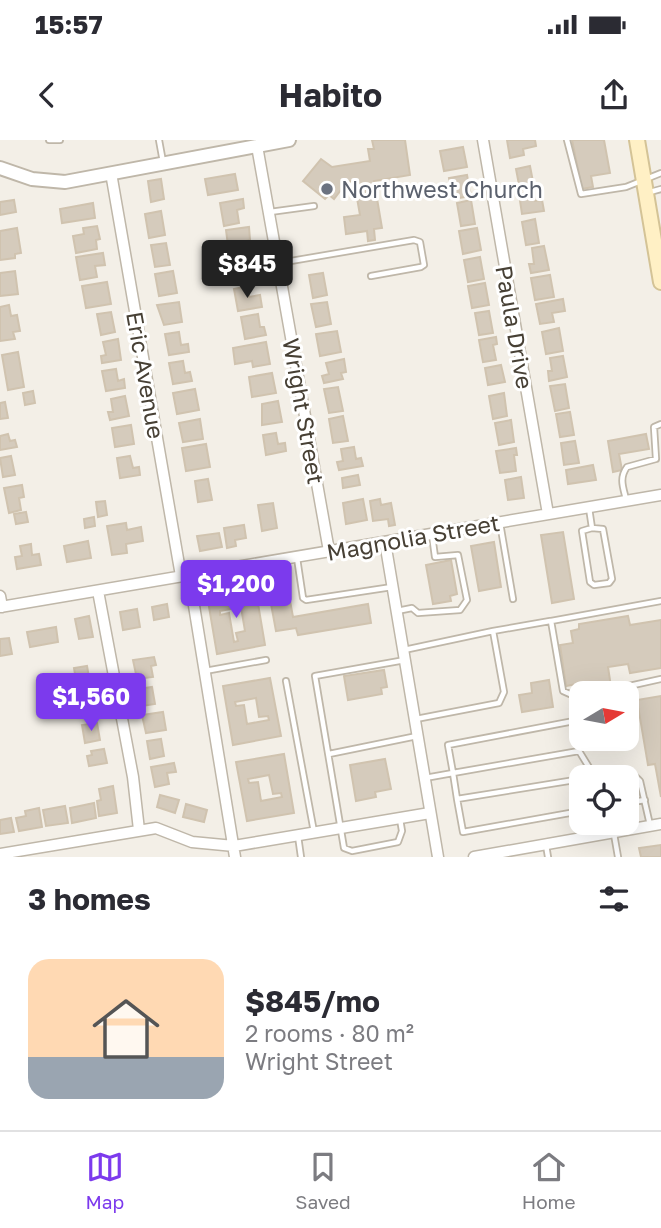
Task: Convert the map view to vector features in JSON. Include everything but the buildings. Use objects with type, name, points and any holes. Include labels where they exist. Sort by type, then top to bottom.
[{"type":"main road","points":[[636,140],[657,237],[661,282]]},
{"type":"street","points":[[0,168],[32,179],[65,181],[289,140]]},
{"type":"street","name":"Paula Drive","points":[[483,140],[548,514]]},
{"type":"street","name":"Wright Street","points":[[257,146],[329,551]]},
{"type":"street","name":"Eric Avenue","points":[[111,173],[204,671],[234,852]]},
{"type":"street","name":"Magnolia Street","points":[[1,604],[98,591],[661,495]]},
{"type":"street","points":[[385,542],[438,857]]},
{"type":"street","points":[[98,591],[133,777],[139,830]]},
{"type":"street","points":[[0,854],[156,828],[192,842],[234,852],[298,835],[430,813]]},
{"type":"street","points":[[474,857],[597,835]]},
{"type":"lane","points":[[49,140],[60,140]]},
{"type":"lane","points":[[159,140],[163,163]]},
{"type":"lane","points":[[567,140],[581,194],[626,187],[661,189]]},
{"type":"lane","points":[[645,187],[661,173]]},
{"type":"lane","points":[[269,213],[314,206]]},
{"type":"lane","points":[[278,263],[414,240],[420,242],[424,265],[371,276]]},
{"type":"lane","points":[[626,501],[622,480],[625,471],[627,467],[656,459],[653,432],[654,427],[661,424]]},
{"type":"lane","points":[[589,507],[592,528]]},
{"type":"lane","points":[[500,522],[513,599]]},
{"type":"lane","points":[[592,528],[603,529],[612,579],[609,583],[594,585],[590,582],[582,531],[592,528]]},
{"type":"lane","points":[[397,611],[412,608],[418,613],[460,610],[467,600],[458,555],[435,557],[432,534]]},
{"type":"lane","points":[[296,557],[303,597],[306,600],[393,587]]},
{"type":"lane","points":[[399,818],[402,831],[398,842],[368,849],[344,848],[315,676],[493,631],[661,601]]},
{"type":"lane","points":[[551,621],[563,691],[569,694]]},
{"type":"lane","points":[[415,719],[499,703],[504,692],[493,631]]},
{"type":"lane","points":[[204,671],[266,660]]},
{"type":"lane","points":[[639,684],[661,679]]},
{"type":"lane","points":[[286,681],[314,833]]},
{"type":"lane","points":[[569,722],[449,745],[463,832],[569,813]]},
{"type":"lane","points":[[329,754],[418,736]]},
{"type":"lane","points":[[425,778],[579,751],[587,765]]},
{"type":"lane","points":[[639,780],[656,825]]},
{"type":"lane","points":[[457,799],[569,781]]},
{"type":"lane","points":[[639,801],[645,800]]},
{"type":"lane","points":[[298,835],[301,857]]},
{"type":"lane","points":[[614,835],[618,857]]},
{"type":"lane","points":[[545,844],[548,857]]},
{"type":"place","name":"Northwest Church","points":[[327,189]]}]
